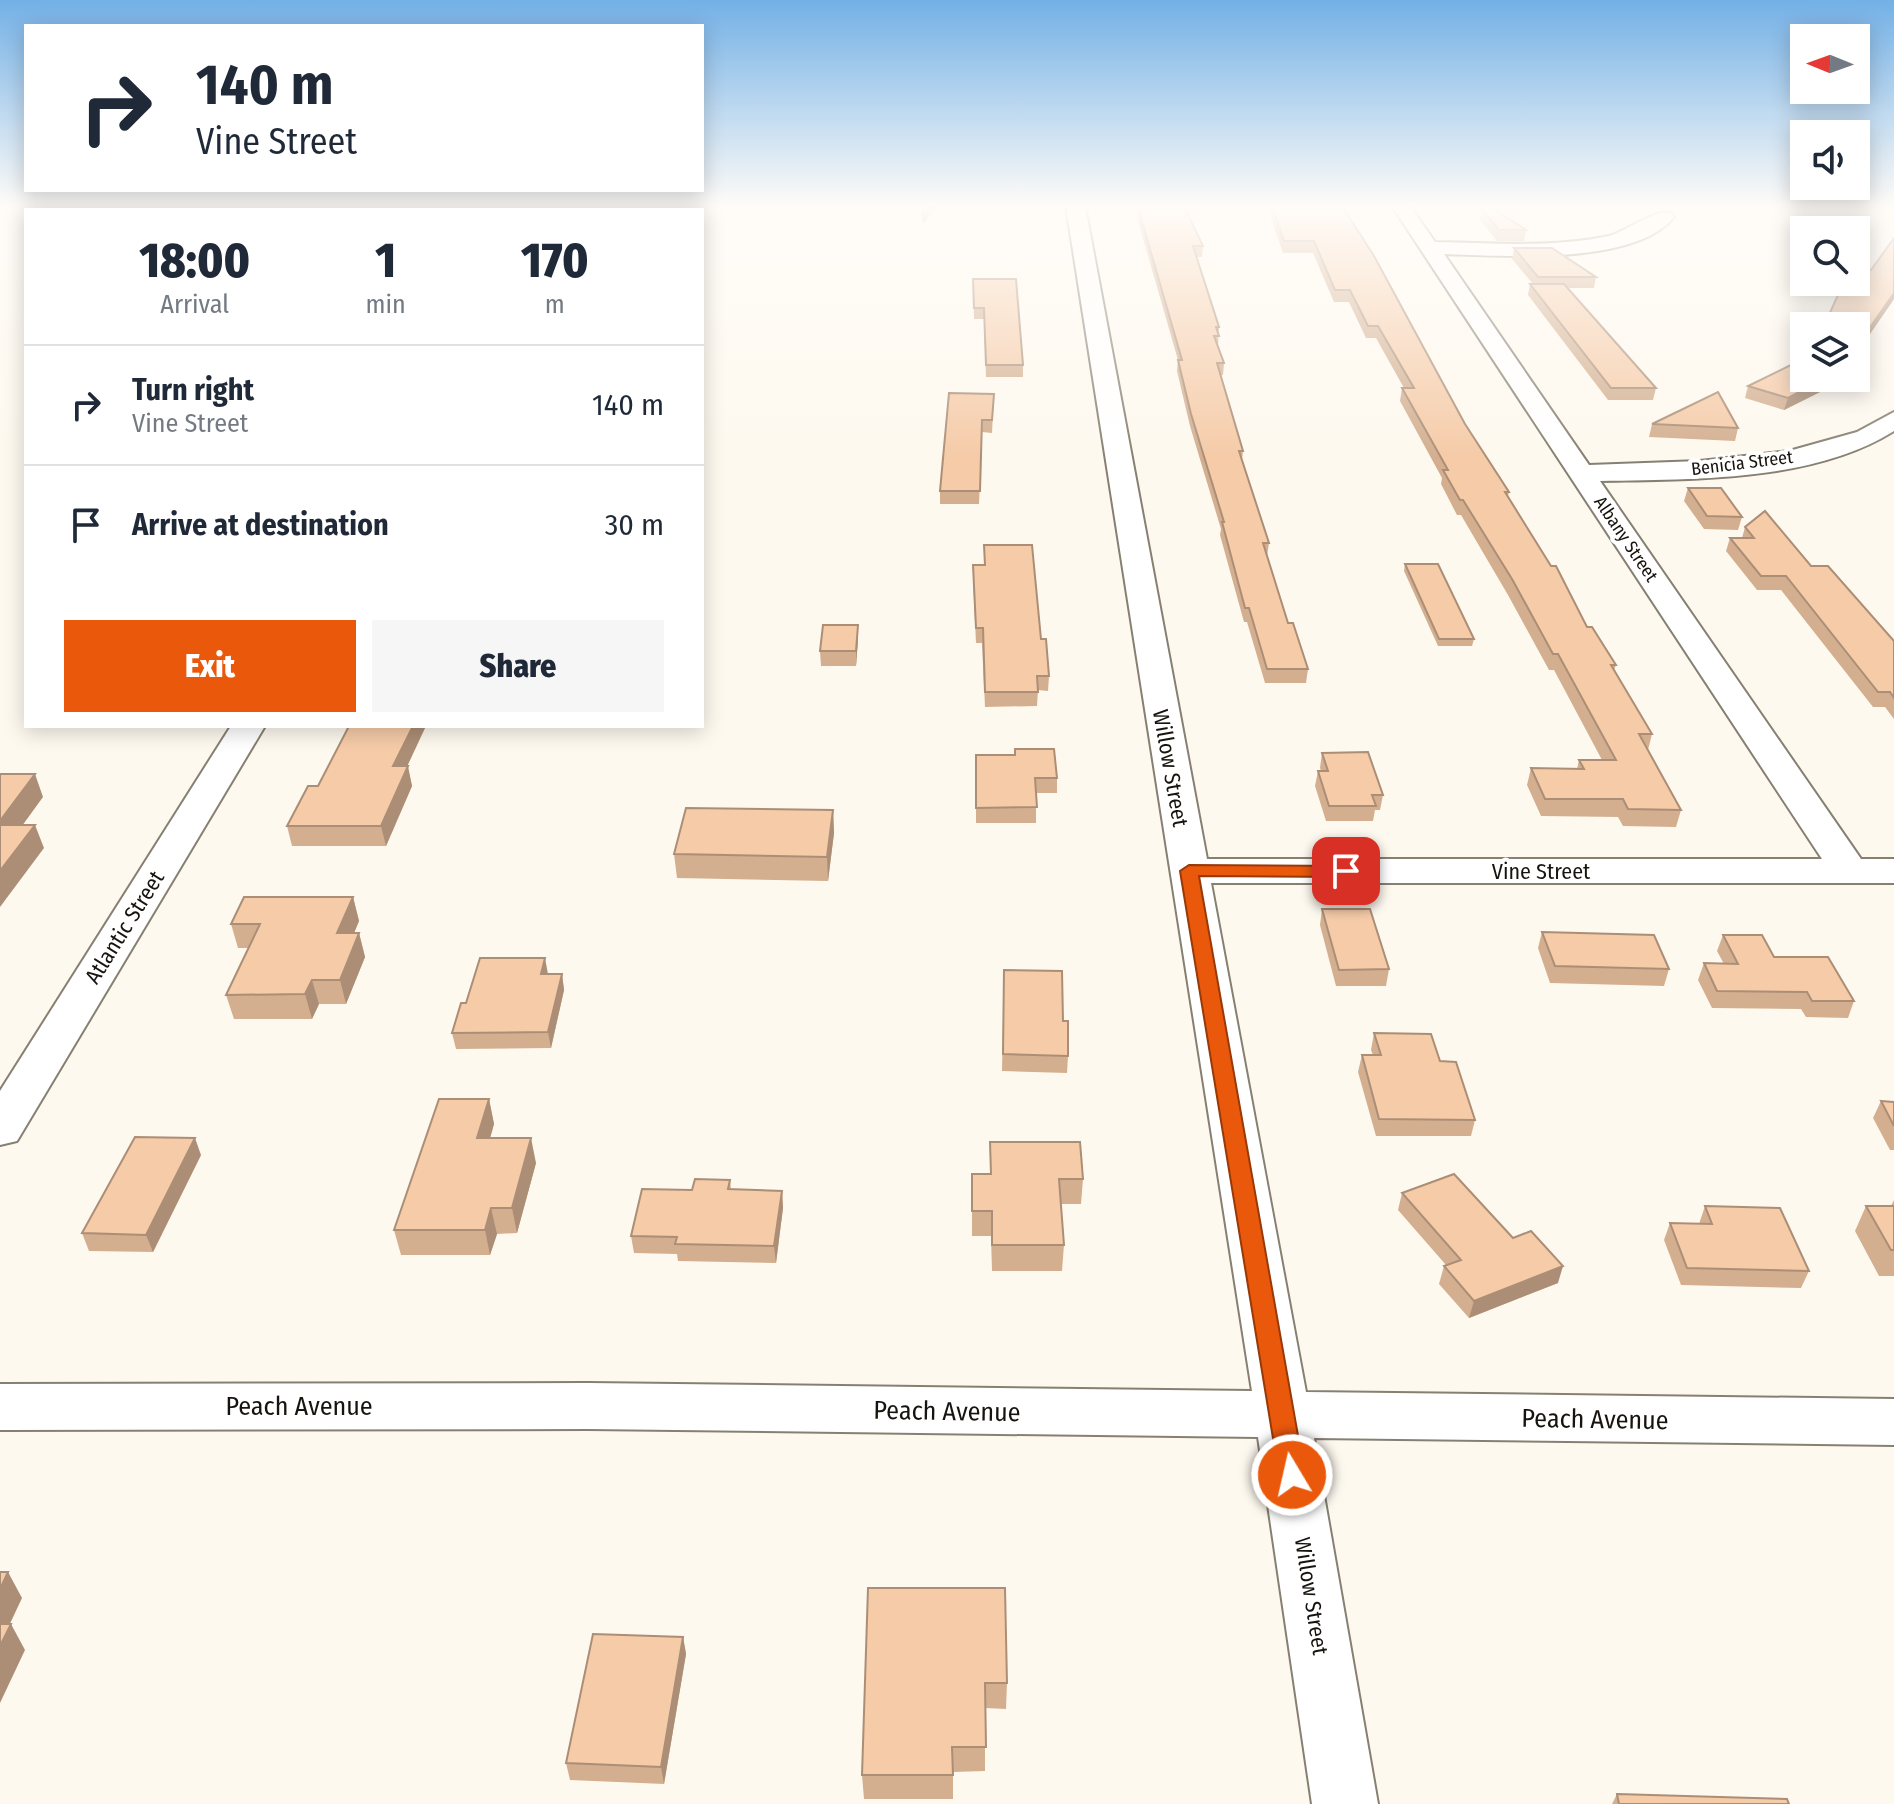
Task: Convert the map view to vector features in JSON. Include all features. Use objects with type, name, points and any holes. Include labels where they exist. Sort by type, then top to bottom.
[{"type":"street","name":"Willow Street","points":[[1089,290],[1283,1416],[1345,1804]]},
{"type":"street","name":"Albany Street","points":[[1458,290],[1850,872]]},
{"type":"street","name":"Benicia Street","points":[[1582,473],[1734,467],[1792,458],[1845,445],[1881,430],[1894,420]]},
{"type":"street","name":"Atlantic Street","points":[[0,1129],[247,728]]},
{"type":"street","name":"Vine Street","points":[[1189,871],[1894,871]]},
{"type":"street","name":"Peach Avenue","points":[[0,1407],[588,1406],[1894,1422]]},
{"type":"building","points":[[973,290],[1017,290],[1023,365],[986,365],[984,308],[974,308]]},
{"type":"building","points":[[1162,290],[1207,290],[1219,327],[1216,327],[1219,336],[1214,336],[1224,363],[1217,363],[1243,451],[1239,451],[1269,543],[1263,543],[1288,623],[1293,623],[1308,669],[1267,669],[1249,608],[1245,608],[1224,522],[1191,414],[1178,360],[1182,360]]},
{"type":"building","points":[[1350,290],[1393,290],[1465,424],[1509,492],[1505,492],[1551,566],[1556,566],[1587,627],[1592,627],[1616,665],[1611,665],[1652,734],[1639,734],[1681,810],[1628,809],[1623,799],[1545,799],[1531,768],[1584,769],[1579,760],[1616,760],[1558,654],[1553,654],[1512,579],[1443,470],[1448,470],[1402,388],[1414,388],[1378,326],[1368,326]]},
{"type":"building","points":[[1535,290],[1569,290],[1656,388],[1611,388]]},
{"type":"building","points":[[1870,290],[1894,290],[1870,327],[1870,312],[1830,312],[1838,296],[1870,296]]},
{"type":"building","points":[[1790,365],[1790,392],[1799,392],[1788,398],[1748,386]]},
{"type":"building","points":[[1718,392],[1738,428],[1652,424]]},
{"type":"building","points":[[949,393],[994,394],[992,420],[982,420],[980,491],[940,491]]},
{"type":"building","points":[[1688,488],[1721,488],[1742,517],[1707,516]]},
{"type":"building","points":[[1765,511],[1811,566],[1828,566],[1894,641],[1894,698],[1890,692],[1878,692],[1786,576],[1761,576],[1730,538],[1754,538],[1745,527]]},
{"type":"building","points":[[984,545],[1032,545],[1041,639],[1046,639],[1049,676],[1037,676],[1038,692],[985,692],[983,628],[976,628],[973,565],[985,565]]},
{"type":"building","points":[[1405,564],[1438,564],[1474,639],[1439,639]]},
{"type":"building","points":[[823,625],[858,625],[856,651],[820,651]]},
{"type":"building","points":[[348,728],[412,728],[393,766],[408,766],[381,826],[287,826],[308,786],[318,786]]},
{"type":"building","points":[[1015,749],[1054,749],[1057,778],[1035,778],[1037,807],[976,808],[976,755],[1015,755]]},
{"type":"building","points":[[1368,752],[1383,795],[1372,795],[1376,806],[1329,806],[1318,771],[1328,771],[1322,753]]},
{"type":"building","points":[[0,774],[35,774],[0,821]]},
{"type":"building","points":[[686,808],[833,810],[827,857],[674,854]]},
{"type":"building","points":[[0,825],[35,825],[0,871]]},
{"type":"building","points":[[244,897],[353,897],[337,933],[359,933],[340,980],[312,980],[305,994],[226,995],[260,924],[231,924]]},
{"type":"building","points":[[1322,909],[1370,909],[1389,969],[1339,970]]},
{"type":"building","points":[[1542,932],[1654,935],[1669,969],[1555,966]]},
{"type":"building","points":[[1723,935],[1762,935],[1774,957],[1828,957],[1854,1001],[1812,1001],[1807,992],[1717,991],[1704,963],[1738,964]]},
{"type":"building","points":[[480,958],[545,958],[541,974],[562,974],[548,1032],[452,1033],[461,1003],[466,1003]]},
{"type":"building","points":[[1004,970],[1062,971],[1063,1021],[1068,1021],[1068,1056],[1003,1054]]},
{"type":"building","points":[[1374,1033],[1431,1034],[1440,1061],[1456,1062],[1475,1120],[1379,1119],[1362,1055],[1381,1055]]},
{"type":"building","points":[[439,1099],[489,1099],[477,1138],[531,1138],[512,1208],[491,1208],[485,1230],[394,1230]]},
{"type":"building","points":[[1881,1101],[1894,1102],[1894,1126]]},
{"type":"building","points":[[135,1137],[195,1138],[146,1235],[82,1233]]},
{"type":"building","points":[[990,1142],[1080,1142],[1083,1179],[1059,1179],[1064,1245],[992,1245],[992,1211],[972,1211],[972,1174],[991,1174]]},
{"type":"building","points":[[1454,1174],[1513,1238],[1531,1231],[1563,1266],[1474,1301],[1444,1266],[1461,1260],[1402,1193]]},
{"type":"building","points":[[695,1179],[730,1180],[728,1189],[782,1191],[774,1246],[675,1244],[677,1237],[631,1236],[642,1189],[692,1190]]},
{"type":"building","points":[[1705,1206],[1780,1208],[1809,1271],[1687,1268],[1670,1223],[1712,1224]]},
{"type":"building","points":[[1866,1206],[1894,1206],[1894,1250],[1891,1250]]},
{"type":"building","points":[[0,1572],[8,1572],[0,1589]]},
{"type":"building","points":[[868,1588],[1005,1588],[1007,1683],[985,1683],[986,1747],[952,1747],[953,1775],[862,1775]]},
{"type":"building","points":[[0,1624],[11,1624],[0,1646]]},
{"type":"building","points":[[593,1634],[683,1637],[661,1767],[566,1763]]},
{"type":"building","points":[[1617,1794],[1787,1799],[1789,1804],[1619,1804]]},
{"type":"route","points":[[1292,1475],[1189,871],[1346,871]]}]
